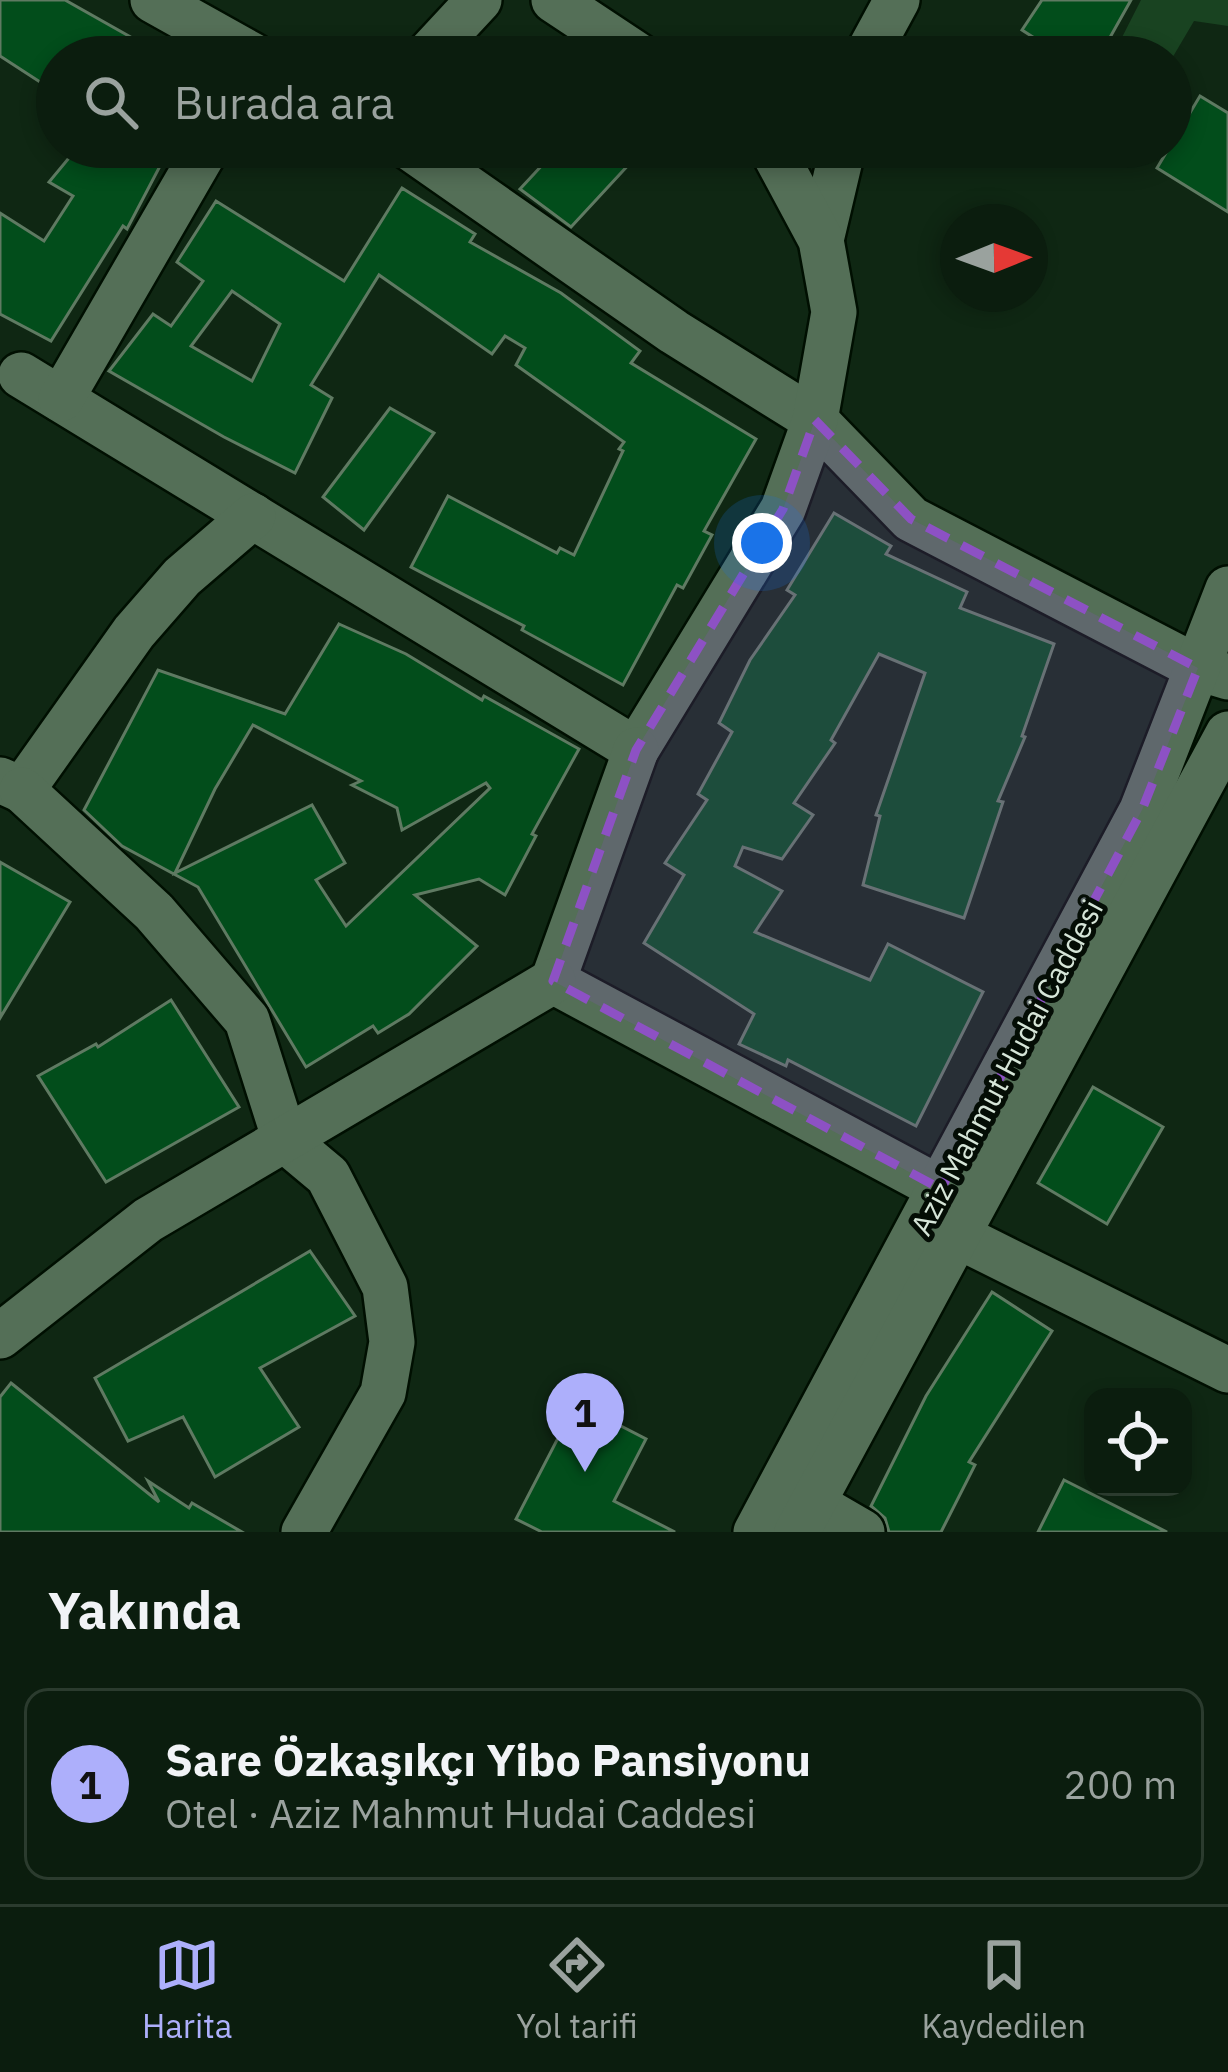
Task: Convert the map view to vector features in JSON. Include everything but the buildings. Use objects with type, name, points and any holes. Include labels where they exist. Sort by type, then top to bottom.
[{"type":"street","points":[[153,0],[217,36]]},
{"type":"street","points":[[445,36],[479,0]]},
{"type":"street","points":[[554,0],[608,36]]},
{"type":"street","points":[[877,36],[897,0]]},
{"type":"street","points":[[61,399],[195,168]]},
{"type":"street","points":[[439,168],[674,332],[815,420],[911,519],[1213,673]]},
{"type":"street","points":[[0,1336],[148,1220],[553,981],[636,750],[783,509],[815,420],[834,312],[821,240],[783,168]]},
{"type":"street","points":[[821,240],[838,168]]},
{"type":"street","points":[[7,380],[61,399],[636,750]]},
{"type":"street","points":[[253,516],[182,577],[11,785],[154,912],[247,1020],[285,1140],[328,1176],[385,1287],[392,1342],[383,1393],[304,1532]]},
{"type":"street","name":"Aziz Mahmut Hudai Caddesi","points":[[756,1532],[1213,673],[1228,589]]},
{"type":"street","name":"Aziz Mahmut Hudai Caddesi","points":[[805,1518],[1228,734]]},
{"type":"street","points":[[553,981],[941,1190]]},
{"type":"street","points":[[958,1236],[1228,1370]]},
{"type":"street","points":[[805,1518],[862,1532]]},
{"type":"highlighted area","points":[[815,420],[911,519],[1198,668],[1142,810],[941,1189],[553,981],[636,750],[783,509]]},
{"type":"green space","points":[[1141,0],[1228,0],[1228,26],[1194,21],[1185,36],[1123,36]]},
{"type":"place","name":"Sare Özkaşıkçı Yibo Pansiyonu","points":[[585,1472]]}]
